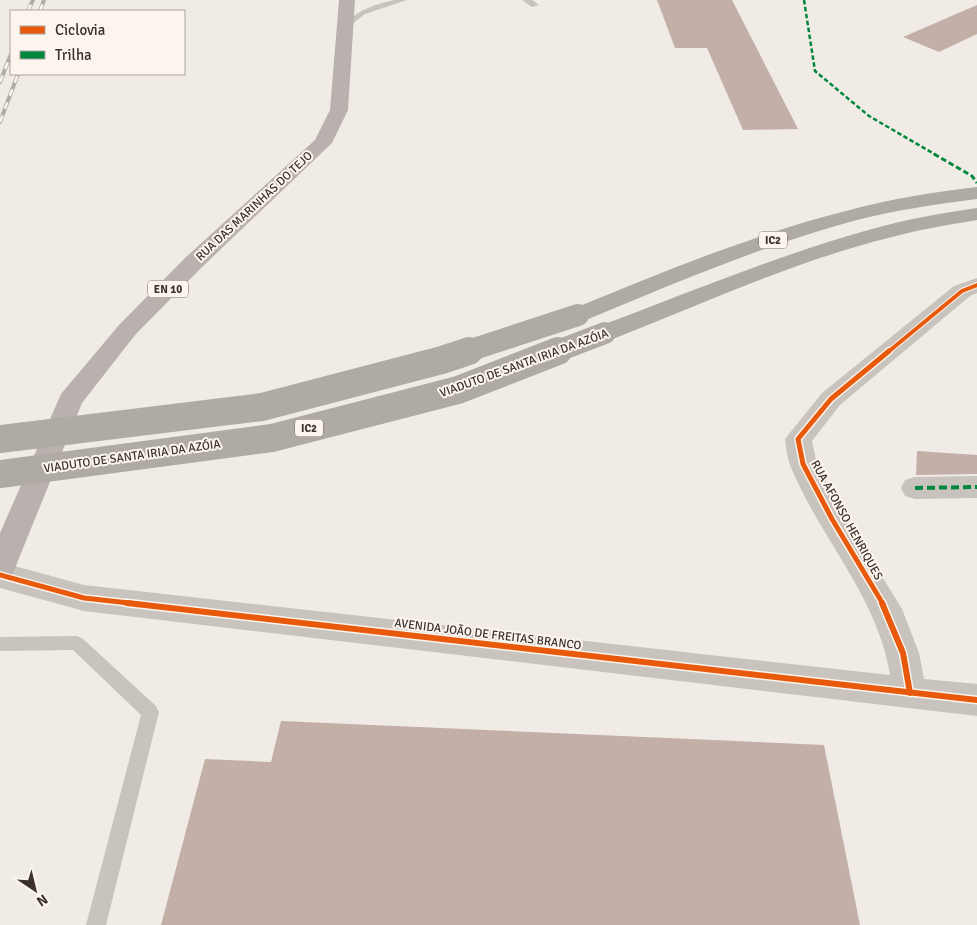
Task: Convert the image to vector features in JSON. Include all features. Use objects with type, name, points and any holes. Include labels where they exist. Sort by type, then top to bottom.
[{"type":"highway","name":"IC2","points":[[0,439],[262,407],[460,354],[578,315],[692,268],[852,215],[924,200],[977,193]]},
{"type":"highway","name":"VIADUTO DE SANTA IRIA DA AZÓIA","points":[[0,474],[272,438],[458,390],[780,265],[848,242],[910,226],[977,214]]},
{"type":"main road","name":"RUA DAS MARINHAS DO TEJO","points":[[0,568],[70,400],[127,330],[193,263],[323,143],[339,110],[348,10]]},
{"type":"street","name":"RUA AFONSO HENRIQUES","points":[[910,693],[903,653],[886,609],[832,519],[803,464],[798,439],[831,399],[962,291],[977,284]]},
{"type":"street","points":[[915,488],[977,487]]},
{"type":"street","name":"AVENIDA JOÃO DE FREITAS BRANCO","points":[[0,575],[84,598],[977,700]]},
{"type":"lane","points":[[348,10],[350,20],[356,14],[403,0]]},
{"type":"lane","points":[[526,0],[536,5]]},
{"type":"lane","points":[[0,644],[76,643],[150,712],[96,925]]},
{"type":"building","points":[[657,0],[732,0],[798,129],[743,130],[707,48],[675,48]]},
{"type":"building","points":[[977,5],[977,34],[939,52],[903,37]]},
{"type":"building","points":[[917,451],[977,455],[977,474],[916,475]]},
{"type":"building","points":[[281,721],[824,745],[860,925],[161,925],[205,759],[271,762]]},
{"type":"railway","points":[[28,10],[33,0]]},
{"type":"railway","points":[[40,10],[44,0]]},
{"type":"railway","points":[[0,82],[10,57]]},
{"type":"railway","points":[[0,122],[18,75]]},
{"type":"marked path","points":[[804,0],[815,71],[869,116],[972,176],[977,183]]},
{"type":"marked path","points":[[915,488],[977,487]]},
{"type":"cycle path","points":[[910,693],[903,653],[886,609],[832,519],[803,464],[798,439],[831,399],[962,291],[977,285]]},
{"type":"cycle path","points":[[0,575],[84,598],[977,700]]}]
